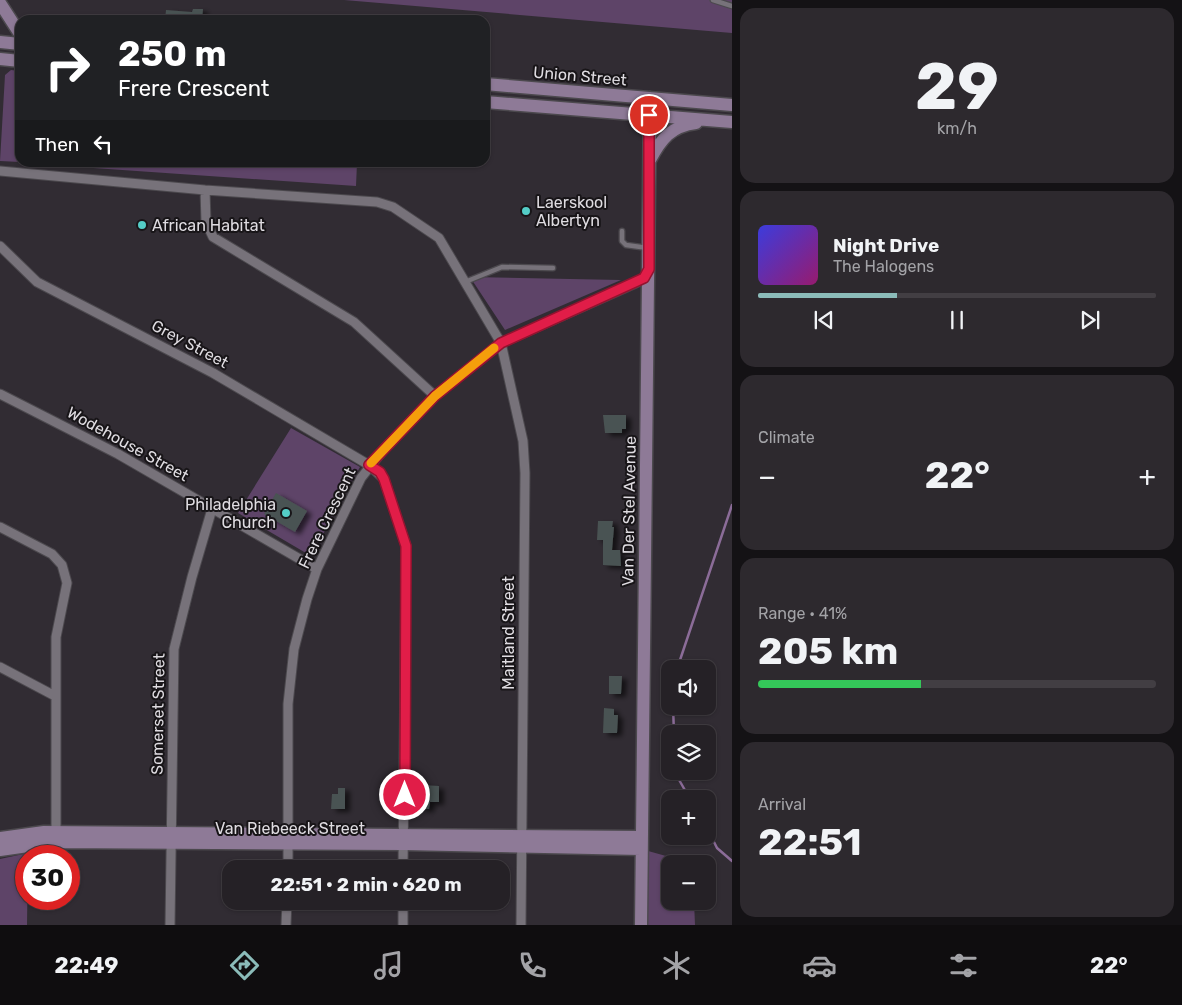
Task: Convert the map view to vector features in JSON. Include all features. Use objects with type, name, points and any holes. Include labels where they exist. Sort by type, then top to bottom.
[{"type":"street","points":[[0,2],[15,26]]},
{"type":"street","points":[[0,42],[15,44]]},
{"type":"street","points":[[0,59],[15,60]]},
{"type":"street","name":"Union Street","points":[[490,84],[732,105]]},
{"type":"street","name":"Van Der Stel Avenue","points":[[641,925],[650,98]]},
{"type":"street","name":"Union Street","points":[[490,102],[732,122]]},
{"type":"street","points":[[649,161],[659,142],[670,132],[684,125],[713,120]]},
{"type":"street","name":"Maitland Street","points":[[0,171],[109,179],[205,190],[387,204],[437,236],[501,343],[525,456],[521,925]]},
{"type":"street","points":[[205,190],[206,222],[213,236],[354,322],[435,396]]},
{"type":"street","name":"Grey Street","points":[[0,246],[24,272],[37,282],[212,373],[380,472],[406,546],[403,860]]},
{"type":"street","name":"Frere Crescent","points":[[288,860],[290,671],[304,608],[317,570],[350,498],[369,465],[435,396],[501,343],[636,283],[644,278],[649,269]]},
{"type":"street","name":"Wodehouse Street","points":[[0,394],[118,454],[317,570]]},
{"type":"street","name":"Somerset Street","points":[[170,925],[174,649],[192,576],[212,509]]},
{"type":"street","points":[[0,527],[52,554],[59,560],[67,576],[67,590],[56,638],[56,837]]},
{"type":"street","points":[[0,667],[55,696]]},
{"type":"street","name":"Van Riebeeck Street","points":[[0,850],[56,837]]},
{"type":"street","name":"Van Riebeeck Street","points":[[0,838],[641,843]]},
{"type":"street","points":[[286,925],[287,910]]},
{"type":"street","points":[[403,910],[403,925]]},
{"type":"lane","points":[[712,0],[732,6]]},
{"type":"lane","points":[[622,231],[622,242],[626,245],[649,248]]},
{"type":"lane","points":[[465,282],[502,267],[553,268]]},
{"type":"shaded area","points":[[344,0],[732,0],[732,33]]},
{"type":"shaded area","points":[[11,70],[15,70],[15,162],[0,161],[5,75]]},
{"type":"shaded area","points":[[79,167],[357,167],[356,186]]},
{"type":"shaded area","points":[[470,277],[621,280],[505,330]]},
{"type":"shaded area","points":[[291,428],[360,467],[311,556],[238,513]]},
{"type":"shaded area","points":[[641,849],[662,855],[661,910],[694,910],[695,925],[641,925]]},
{"type":"shaded area","points":[[15,856],[15,910],[27,910],[27,925],[0,925],[0,859]]},
{"type":"building","points":[[193,9],[203,9],[202,15],[166,15],[166,10],[192,12]]},
{"type":"building","points":[[603,415],[626,415],[626,429],[622,429],[622,433],[605,433]]},
{"type":"building","name":"Philadelphia Church","points":[[276,493],[307,511],[295,532],[264,514]]},
{"type":"building","points":[[598,521],[613,521],[612,550],[620,550],[621,566],[603,565],[603,540],[597,540]]},
{"type":"building","points":[[609,676],[622,676],[621,694],[609,694]]},
{"type":"building","points":[[604,708],[614,709],[614,715],[618,715],[617,733],[603,733]]},
{"type":"building","points":[[421,785],[439,786],[439,802],[430,802],[429,809],[421,809]]},
{"type":"building","points":[[338,788],[345,788],[345,809],[331,809],[332,794],[338,794]]},
{"type":"waterway","points":[[680,660],[732,505]]},
{"type":"waterway","points":[[673,715],[674,725]]},
{"type":"waterway","points":[[679,780],[685,790]]},
{"type":"waterway","points":[[716,845],[732,861]]},
{"type":"slow traffic","points":[[371,463],[435,396],[494,348]]},
{"type":"place","name":"Laerskool Albertyn","points":[[526,211]]},
{"type":"place","name":"African Habitat","points":[[142,225]]},
{"type":"place","name":"Philadelphia Church","points":[[286,513]]},
{"type":"route","points":[[405,795],[407,554],[404,533],[384,479],[380,472],[369,465],[435,396],[501,343],[644,278],[649,269],[649,115]]}]
